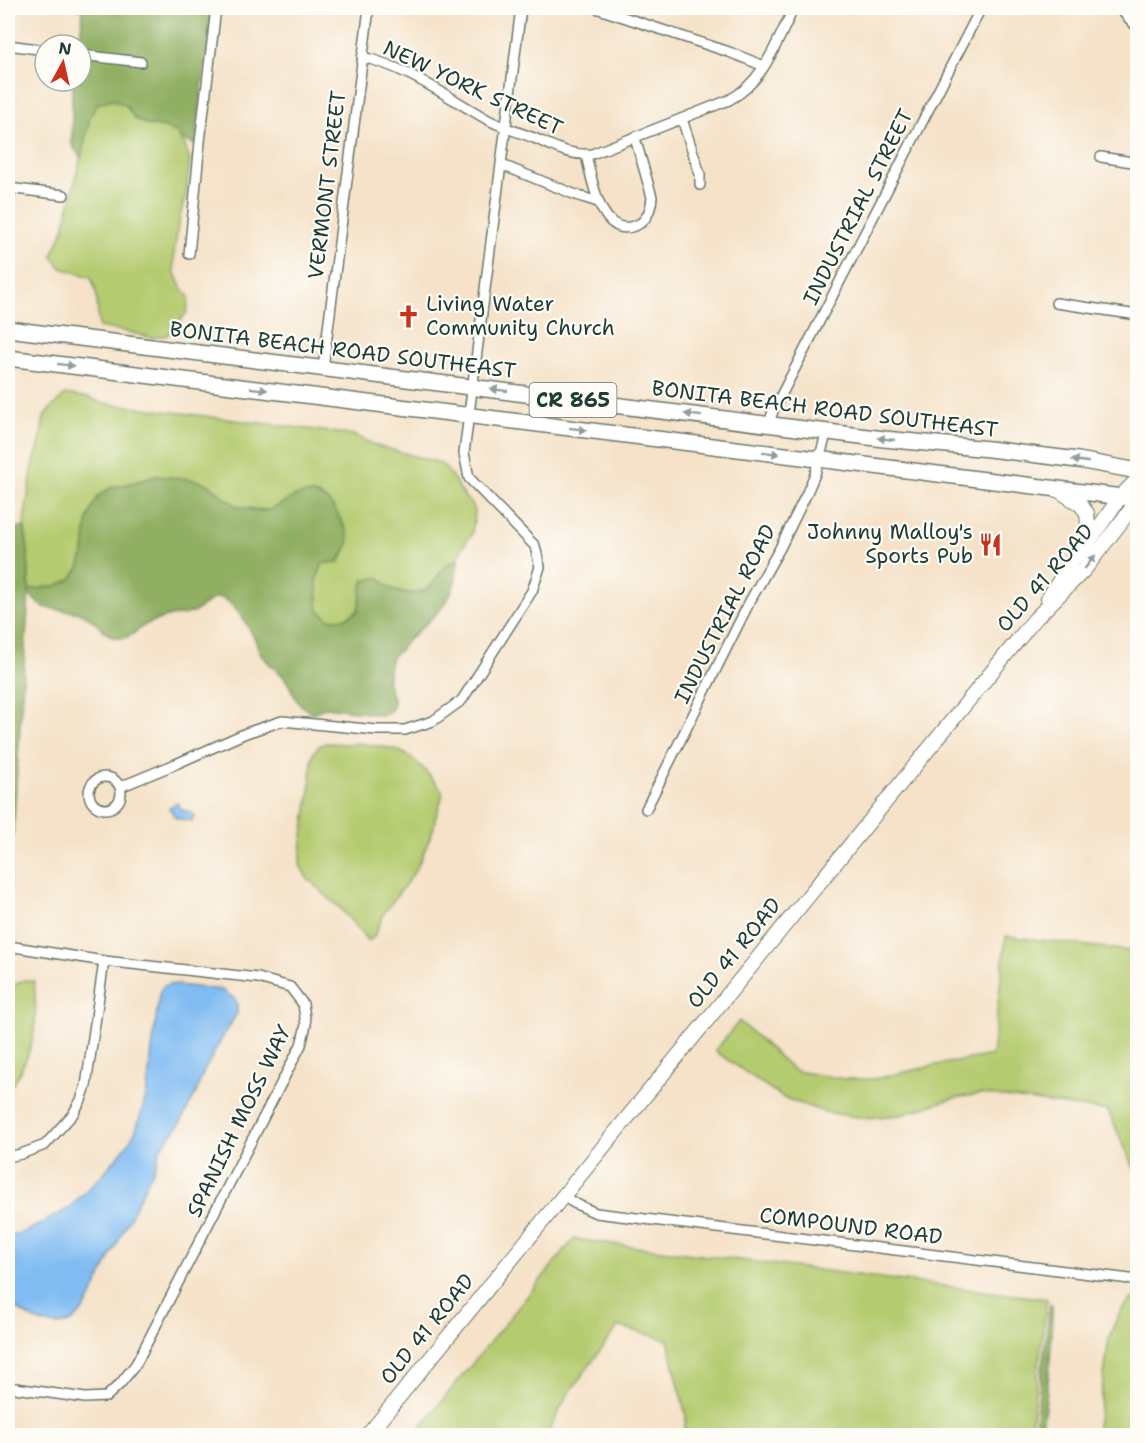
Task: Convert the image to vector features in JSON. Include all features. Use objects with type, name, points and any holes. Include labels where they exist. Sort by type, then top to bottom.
[{"type":"main road","name":"BONITA BEACH ROAD SOUTHEAST","points":[[8,329],[1078,460],[1137,471]]},
{"type":"main road","name":"CR 865","points":[[8,358],[1137,499]]},
{"type":"street","points":[[189,254],[216,8]]},
{"type":"street","name":"VERMONT STREET","points":[[322,368],[369,8]]},
{"type":"street","points":[[120,787],[246,733],[282,722],[377,730],[405,730],[433,721],[462,700],[532,591],[540,567],[535,546],[469,478],[464,453],[522,8]]},
{"type":"street","points":[[596,8],[765,66]]},
{"type":"street","points":[[635,138],[652,197],[650,211],[642,222],[624,227],[608,219],[598,202],[586,155],[635,138],[740,95],[758,77],[765,66],[794,8]]},
{"type":"street","name":"INDUSTRIAL STREET","points":[[770,424],[773,411],[981,8]]},
{"type":"street","points":[[1119,8],[1137,28]]},
{"type":"street","points":[[8,45],[33,48]]},
{"type":"street","points":[[93,56],[141,62]]},
{"type":"street","name":"NEW YORK STREET","points":[[362,57],[376,60],[424,82],[506,129],[519,132],[568,153],[586,155]]},
{"type":"street","points":[[682,119],[700,174],[700,185]]},
{"type":"street","points":[[1101,157],[1137,163]]},
{"type":"street","points":[[501,165],[598,202]]},
{"type":"street","points":[[8,188],[64,195]]},
{"type":"street","points":[[1056,303],[1137,315]]},
{"type":"street","name":"INDUSTRIAL ROAD","points":[[646,809],[793,520],[815,474],[827,431]]},
{"type":"street","name":"OLD 41 ROAD","points":[[1035,620],[1066,570],[1121,496],[1137,479]]},
{"type":"street","points":[[1056,489],[1080,504],[1087,513],[1087,544]]},
{"type":"street","name":"OLD 41 ROAD","points":[[367,1436],[1035,620],[1086,569],[1137,499]]},
{"type":"street","name":"SPANISH MOSS WAY","points":[[8,946],[104,961],[258,978],[290,987],[303,1004],[306,1025],[301,1045],[136,1364],[120,1384],[106,1397],[85,1398],[8,1387]]},
{"type":"street","points":[[8,1157],[45,1145],[73,1113],[81,1100],[86,1083],[104,961]]},
{"type":"street","name":"COMPOUND ROAD","points":[[564,1197],[596,1213],[1137,1280]]},
{"type":"green space","points":[[73,8],[212,8],[195,145],[181,139],[177,132],[147,125],[134,118],[126,105],[111,99],[97,104],[90,117],[81,158],[72,145],[72,93],[93,93],[93,33],[80,33],[83,10]]},
{"type":"green space","points":[[111,99],[126,105],[134,118],[147,125],[177,132],[190,160],[174,255],[174,271],[189,297],[187,312],[167,335],[153,338],[99,327],[96,291],[91,277],[61,268],[52,256],[64,228],[90,117],[97,104]]},
{"type":"green space","points":[[66,394],[103,403],[354,435],[377,446],[437,462],[444,466],[466,499],[472,504],[475,511],[472,534],[463,546],[458,560],[446,566],[426,590],[420,593],[408,593],[364,580],[358,611],[344,619],[329,619],[318,609],[317,578],[323,563],[339,562],[347,549],[296,496],[270,510],[239,507],[203,482],[156,476],[112,487],[87,523],[84,553],[79,568],[70,581],[56,586],[29,590],[28,551],[24,521],[33,465],[46,413]]},
{"type":"green space","points":[[156,476],[203,482],[235,505],[251,510],[269,510],[301,494],[316,495],[327,501],[337,513],[348,537],[346,551],[338,562],[323,563],[317,578],[318,609],[329,619],[344,619],[358,611],[363,581],[379,577],[396,591],[420,592],[430,587],[447,565],[458,560],[452,591],[442,607],[393,656],[389,666],[388,680],[394,702],[391,710],[380,715],[327,707],[313,713],[306,709],[297,700],[282,675],[260,653],[253,635],[241,616],[231,604],[221,598],[210,600],[191,613],[151,622],[129,637],[122,638],[110,635],[80,613],[45,607],[39,604],[29,592],[8,906],[8,656],[13,636],[8,618],[8,528],[24,527],[28,551],[29,590],[56,586],[70,580],[79,568],[84,553],[87,523],[99,495],[112,487]]},
{"type":"green space","points":[[326,743],[359,743],[395,749],[409,756],[422,767],[442,790],[434,827],[422,857],[415,871],[384,913],[374,937],[368,941],[342,910],[307,878],[300,865],[312,759],[319,746]]},
{"type":"green space","points":[[1006,936],[1137,952],[1137,1174],[1108,1111],[982,1094],[954,1098],[901,1115],[865,1118],[824,1112],[782,1097],[715,1051],[739,1021],[795,1071],[845,1079],[874,1079],[992,1055]]},
{"type":"green space","points":[[24,980],[34,981],[36,1009],[34,1034],[27,1058],[13,1084],[8,1079],[8,986],[11,987]]},
{"type":"green space","points":[[574,1239],[1047,1299],[1030,1435],[684,1435],[686,1416],[668,1340],[618,1326],[567,1396],[547,1435],[414,1435]]},
{"type":"green space","points":[[1137,1296],[1137,1435],[1096,1435],[1109,1338],[1123,1309]]},
{"type":"green space","points":[[1050,1304],[1052,1314],[1048,1387],[1041,1435],[1034,1435]]},
{"type":"water","points":[[177,803],[182,810],[195,816],[191,821],[176,818],[169,808]]},
{"type":"water","points":[[169,984],[222,990],[235,999],[237,1013],[204,1071],[195,1095],[179,1125],[160,1149],[156,1164],[88,1303],[73,1321],[68,1323],[52,1324],[36,1320],[8,1303],[8,1237],[25,1232],[68,1209],[103,1174],[128,1144],[136,1130],[146,1097],[159,995],[162,987]]},
{"type":"place","name":"Living Water Community Church","points":[[408,316]]},
{"type":"place","name":"Johnny Malloy's Sports Pub","points":[[991,544]]}]
